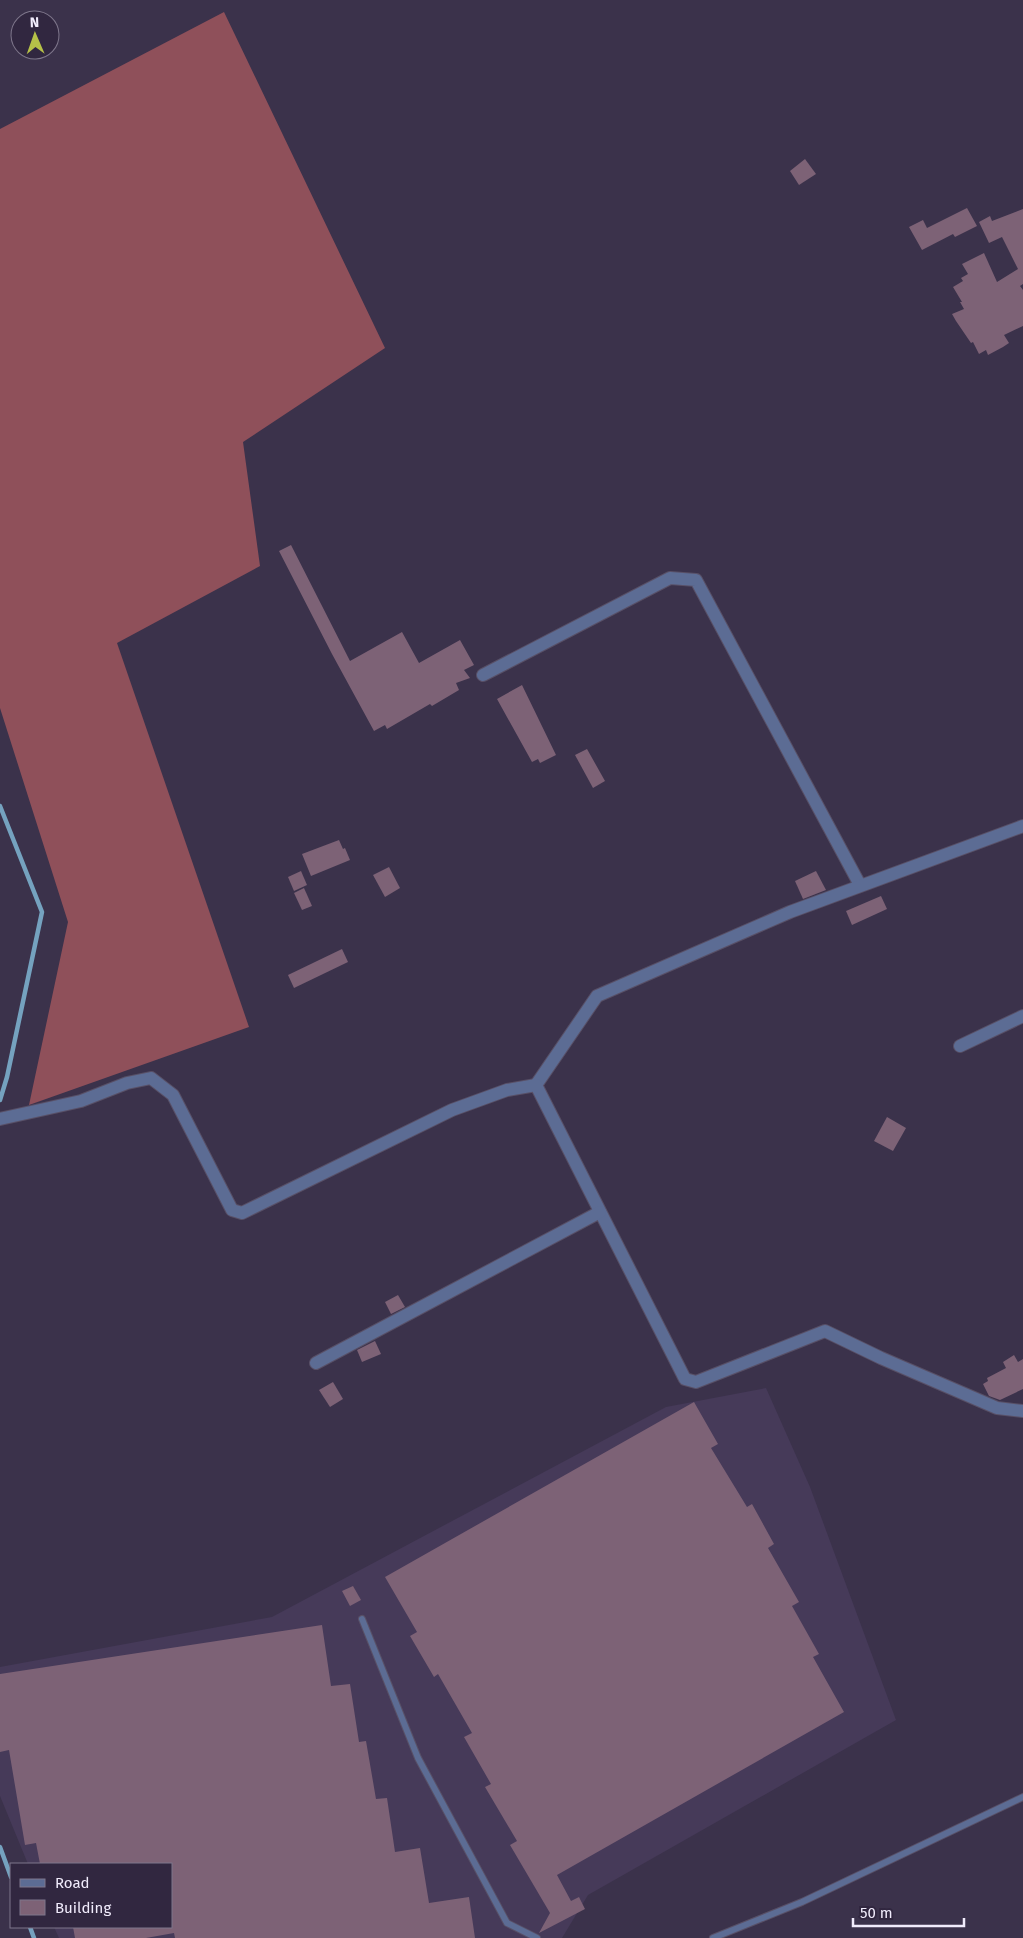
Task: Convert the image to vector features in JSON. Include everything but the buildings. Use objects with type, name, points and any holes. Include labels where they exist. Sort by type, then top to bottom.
[{"type":"street","points":[[483,675],[670,578],[696,580],[860,885]]},
{"type":"street","points":[[0,1119],[81,1101],[127,1082],[151,1078],[173,1095],[232,1210],[242,1213],[452,1110],[507,1090],[536,1085],[597,996],[790,912],[1023,826]]},
{"type":"street","points":[[960,1046],[1023,1016]]},
{"type":"street","points":[[536,1085],[685,1380],[696,1382],[824,1331],[997,1408],[1023,1411]]},
{"type":"street","points":[[316,1363],[600,1212]]},
{"type":"lane","points":[[362,1619],[418,1758],[507,1923],[537,1938]]},
{"type":"lane","points":[[714,1938],[802,1902],[1023,1797]]},
{"type":"shaded area","points":[[224,12],[385,348],[243,442],[260,566],[117,643],[249,1027],[29,1105],[68,922],[0,708],[0,129]]},
{"type":"shaded area","points":[[766,1388],[810,1487],[896,1720],[588,1895],[562,1938],[59,1938],[54,1928],[172,1928],[172,1863],[28,1863],[0,1796],[0,1667],[272,1617],[666,1407]]},
{"type":"waterway","points":[[0,806],[42,912],[7,1077],[0,1100]]},
{"type":"waterway","points":[[0,1847],[10,1874]]},
{"type":"waterway","points":[[30,1928],[34,1938]]}]
